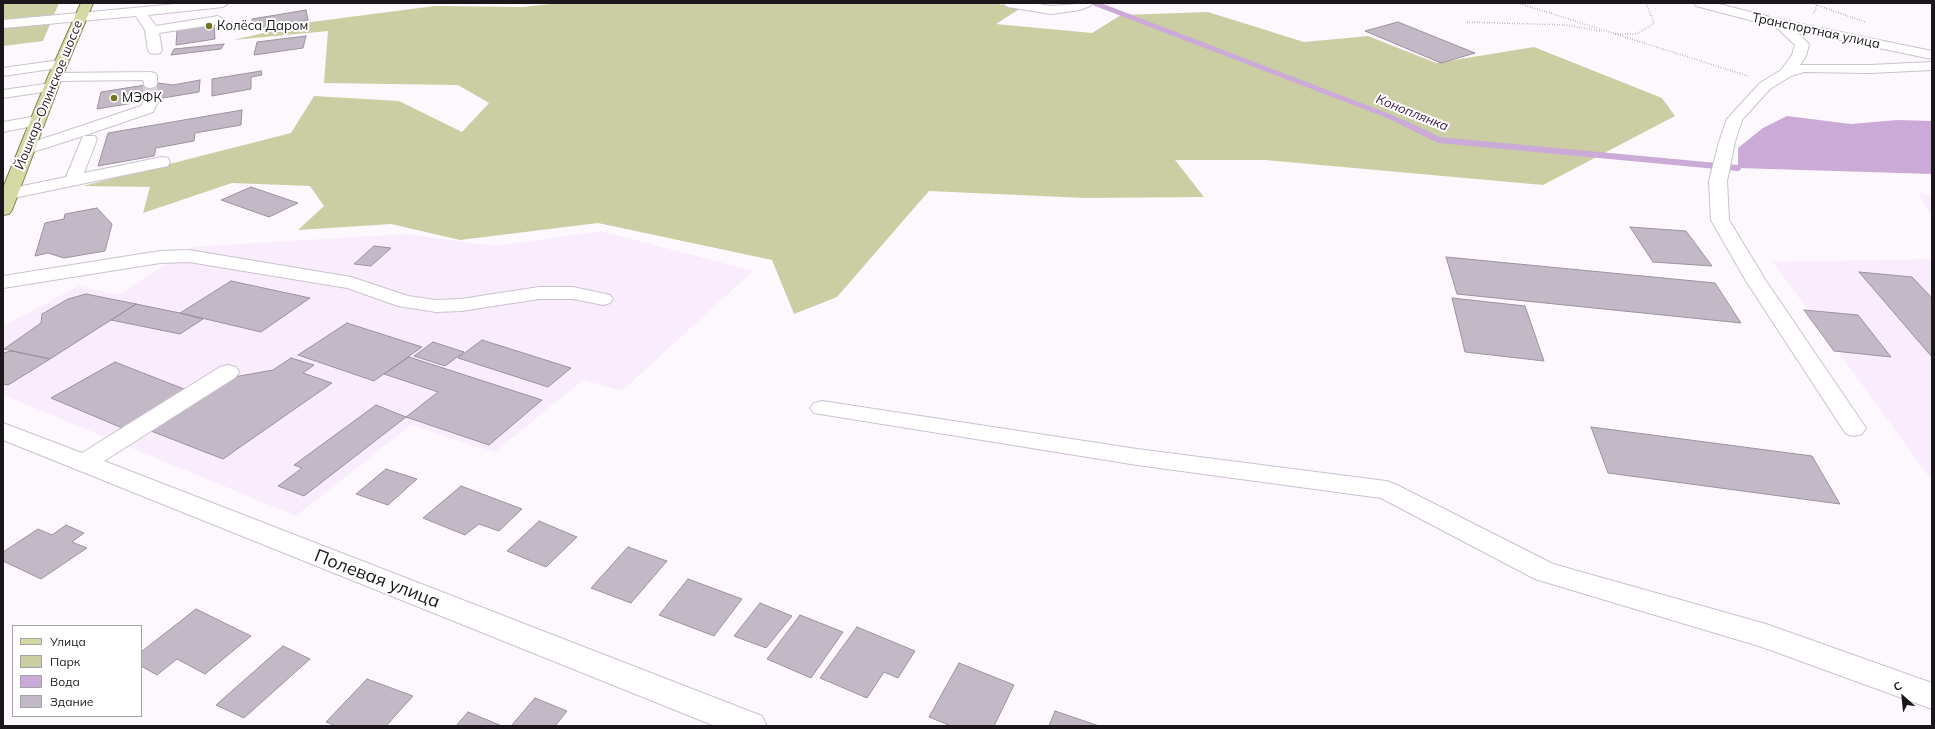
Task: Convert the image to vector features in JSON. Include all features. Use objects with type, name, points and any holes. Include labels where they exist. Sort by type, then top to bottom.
[{"type":"main road","name":"Йошкар-Олинское шоссе","points":[[6,202],[55,76],[87,3]]},
{"type":"street","points":[[3,24],[81,18],[223,3]]},
{"type":"street","points":[[1008,3],[1051,10],[1076,7],[1085,3]]},
{"type":"street","name":"Транспортная улица","points":[[1700,3],[1781,24],[1932,55]]},
{"type":"street","points":[[140,12],[152,30],[156,50]]},
{"type":"street","points":[[152,30],[218,20]]},
{"type":"street","points":[[1781,24],[1802,44],[1799,56],[1786,73]]},
{"type":"street","points":[[1854,428],[1756,281],[1720,220],[1718,181],[1727,142],[1735,119],[1770,83],[1786,73],[1803,68],[1892,69],[1932,66]]},
{"type":"street","points":[[3,72],[55,76],[150,76],[150,84]]},
{"type":"street","points":[[3,94],[55,76]]},
{"type":"street","points":[[27,149],[148,109],[151,100]]},
{"type":"street","points":[[3,127],[37,121]]},
{"type":"street","points":[[73,181],[89,139]]},
{"type":"street","points":[[6,202],[73,181],[162,162]]},
{"type":"street","points":[[3,282],[160,257],[189,256],[351,283],[405,302],[436,306],[461,305],[539,294],[574,293],[603,299]]},
{"type":"street","points":[[83,463],[228,372]]},
{"type":"street","points":[[822,408],[1137,457],[1386,490],[1545,572],[1766,636],[1932,696]]},
{"type":"street","name":"Полевая улица","points":[[3,431],[751,726]]},
{"type":"path","points":[[1518,3],[1611,34],[1770,83]]},
{"type":"path","points":[[1467,22],[1565,25],[1611,34],[1637,34],[1654,24],[1646,3]]},
{"type":"shaded area","points":[[1918,193],[1932,195],[1932,219]]},
{"type":"shaded area","points":[[601,231],[753,271],[622,391],[583,380],[495,452],[411,425],[296,516],[3,395],[3,326],[79,286],[118,295],[192,247],[406,234],[495,246]]},
{"type":"shaded area","points":[[1932,259],[1932,481],[1773,262]]},
{"type":"green space","points":[[3,3],[59,3],[43,41],[3,46]]},
{"type":"green space","points":[[560,3],[992,3],[1021,8],[996,24],[1092,33],[1121,15],[1208,12],[1304,42],[1368,36],[1436,63],[1534,47],[1662,98],[1675,116],[1543,185],[1265,160],[1175,160],[1204,197],[1085,198],[929,191],[837,297],[794,314],[772,260],[598,223],[460,240],[391,224],[298,230],[324,206],[310,186],[232,183],[143,213],[150,187],[83,186],[291,133],[314,96],[399,101],[462,132],[489,103],[458,85],[324,83],[328,31],[233,40],[311,22],[435,6],[523,7]]},
{"type":"water","points":[[1787,116],[1851,124],[1897,120],[1932,121],[1932,174],[1738,168],[1738,148],[1763,128]]},
{"type":"building","points":[[306,10],[308,20],[253,29],[252,19]]},
{"type":"building","points":[[1398,22],[1475,53],[1441,63],[1365,31]]},
{"type":"building","points":[[214,24],[215,39],[176,45],[177,30]]},
{"type":"building","points":[[306,36],[303,48],[254,55],[257,42]]},
{"type":"building","points":[[224,44],[221,49],[171,55],[174,49]]},
{"type":"building","points":[[261,71],[262,75],[251,77],[251,89],[212,96],[212,79]]},
{"type":"building","points":[[200,80],[199,92],[97,109],[101,92],[158,83],[173,85]]},
{"type":"building","points":[[242,110],[241,125],[195,133],[194,141],[156,148],[154,156],[98,166],[108,133]]},
{"type":"building","points":[[251,187],[298,203],[269,217],[221,200]]},
{"type":"building","points":[[97,208],[112,224],[105,251],[64,258],[48,253],[35,256],[45,223],[64,219],[65,214]]},
{"type":"building","points":[[1630,227],[1686,231],[1712,266],[1653,262]]},
{"type":"building","points":[[374,246],[391,248],[371,266],[354,264]]},
{"type":"building","points":[[1446,257],[1715,283],[1741,323],[1457,294]]},
{"type":"building","points":[[1859,272],[1912,277],[1932,298],[1932,357]]},
{"type":"building","points":[[231,281],[310,298],[261,332],[180,313]]},
{"type":"building","points":[[86,294],[136,304],[50,359],[4,349],[41,323],[42,314],[68,299]]},
{"type":"building","points":[[1452,298],[1525,306],[1544,361],[1465,352]]},
{"type":"building","points":[[136,304],[203,319],[180,334],[111,320]]},
{"type":"building","points":[[1804,310],[1858,315],[1891,357],[1834,351]]},
{"type":"building","points":[[347,323],[422,347],[374,381],[298,355]]},
{"type":"building","points":[[482,340],[571,368],[548,387],[458,358]]},
{"type":"building","points":[[433,342],[464,352],[445,366],[414,356]]},
{"type":"building","points":[[11,351],[50,359],[8,385],[3,384],[3,353]]},
{"type":"building","points":[[409,357],[542,400],[489,445],[406,417],[438,392],[384,374]]},
{"type":"building","points":[[291,358],[314,365],[303,373],[332,383],[223,459],[151,431],[234,377],[273,370]]},
{"type":"building","points":[[115,362],[189,391],[127,430],[51,398]]},
{"type":"building","points":[[376,405],[406,417],[304,496],[278,486],[302,468],[294,465]]},
{"type":"building","points":[[1591,427],[1812,456],[1840,504],[1608,473]]},
{"type":"building","points":[[386,469],[417,479],[388,505],[356,494]]},
{"type":"building","points":[[461,486],[522,509],[499,531],[479,524],[465,535],[423,518]]},
{"type":"building","points":[[539,521],[577,537],[546,567],[507,551]]},
{"type":"building","points":[[66,525],[84,533],[72,542],[87,548],[41,579],[3,561],[3,552],[38,529],[52,535]]},
{"type":"building","points":[[628,547],[667,561],[631,603],[591,588]]},
{"type":"building","points":[[688,579],[742,599],[714,636],[659,615]]},
{"type":"building","points":[[760,603],[792,616],[766,648],[734,636]]},
{"type":"building","points":[[196,609],[251,636],[205,674],[177,659],[157,675],[142,667],[142,651]]},
{"type":"building","points":[[800,615],[843,632],[811,678],[767,659]]},
{"type":"building","points":[[857,627],[915,651],[898,678],[884,672],[867,698],[820,678]]},
{"type":"building","points":[[283,646],[310,659],[244,718],[216,705]]},
{"type":"building","points":[[959,663],[1014,685],[994,726],[951,726],[929,717]]},
{"type":"building","points":[[367,679],[413,696],[386,726],[336,726],[326,722]]},
{"type":"building","points":[[535,698],[567,711],[555,726],[511,726]]},
{"type":"building","points":[[1055,711],[1099,726],[1049,726]]},
{"type":"building","points":[[468,712],[502,726],[456,726]]},
{"type":"waterway","name":"Коноплянка","points":[[1094,3],[1406,124]]},
{"type":"waterway","name":"Коноплянка","points":[[1404,123],[1439,140],[1738,168]]},
{"type":"tunnel","points":[[150,84],[151,100]]},
{"type":"place","name":"Колёса Даром","points":[[209,26]]},
{"type":"place","name":"МЭФК","points":[[114,98]]}]
